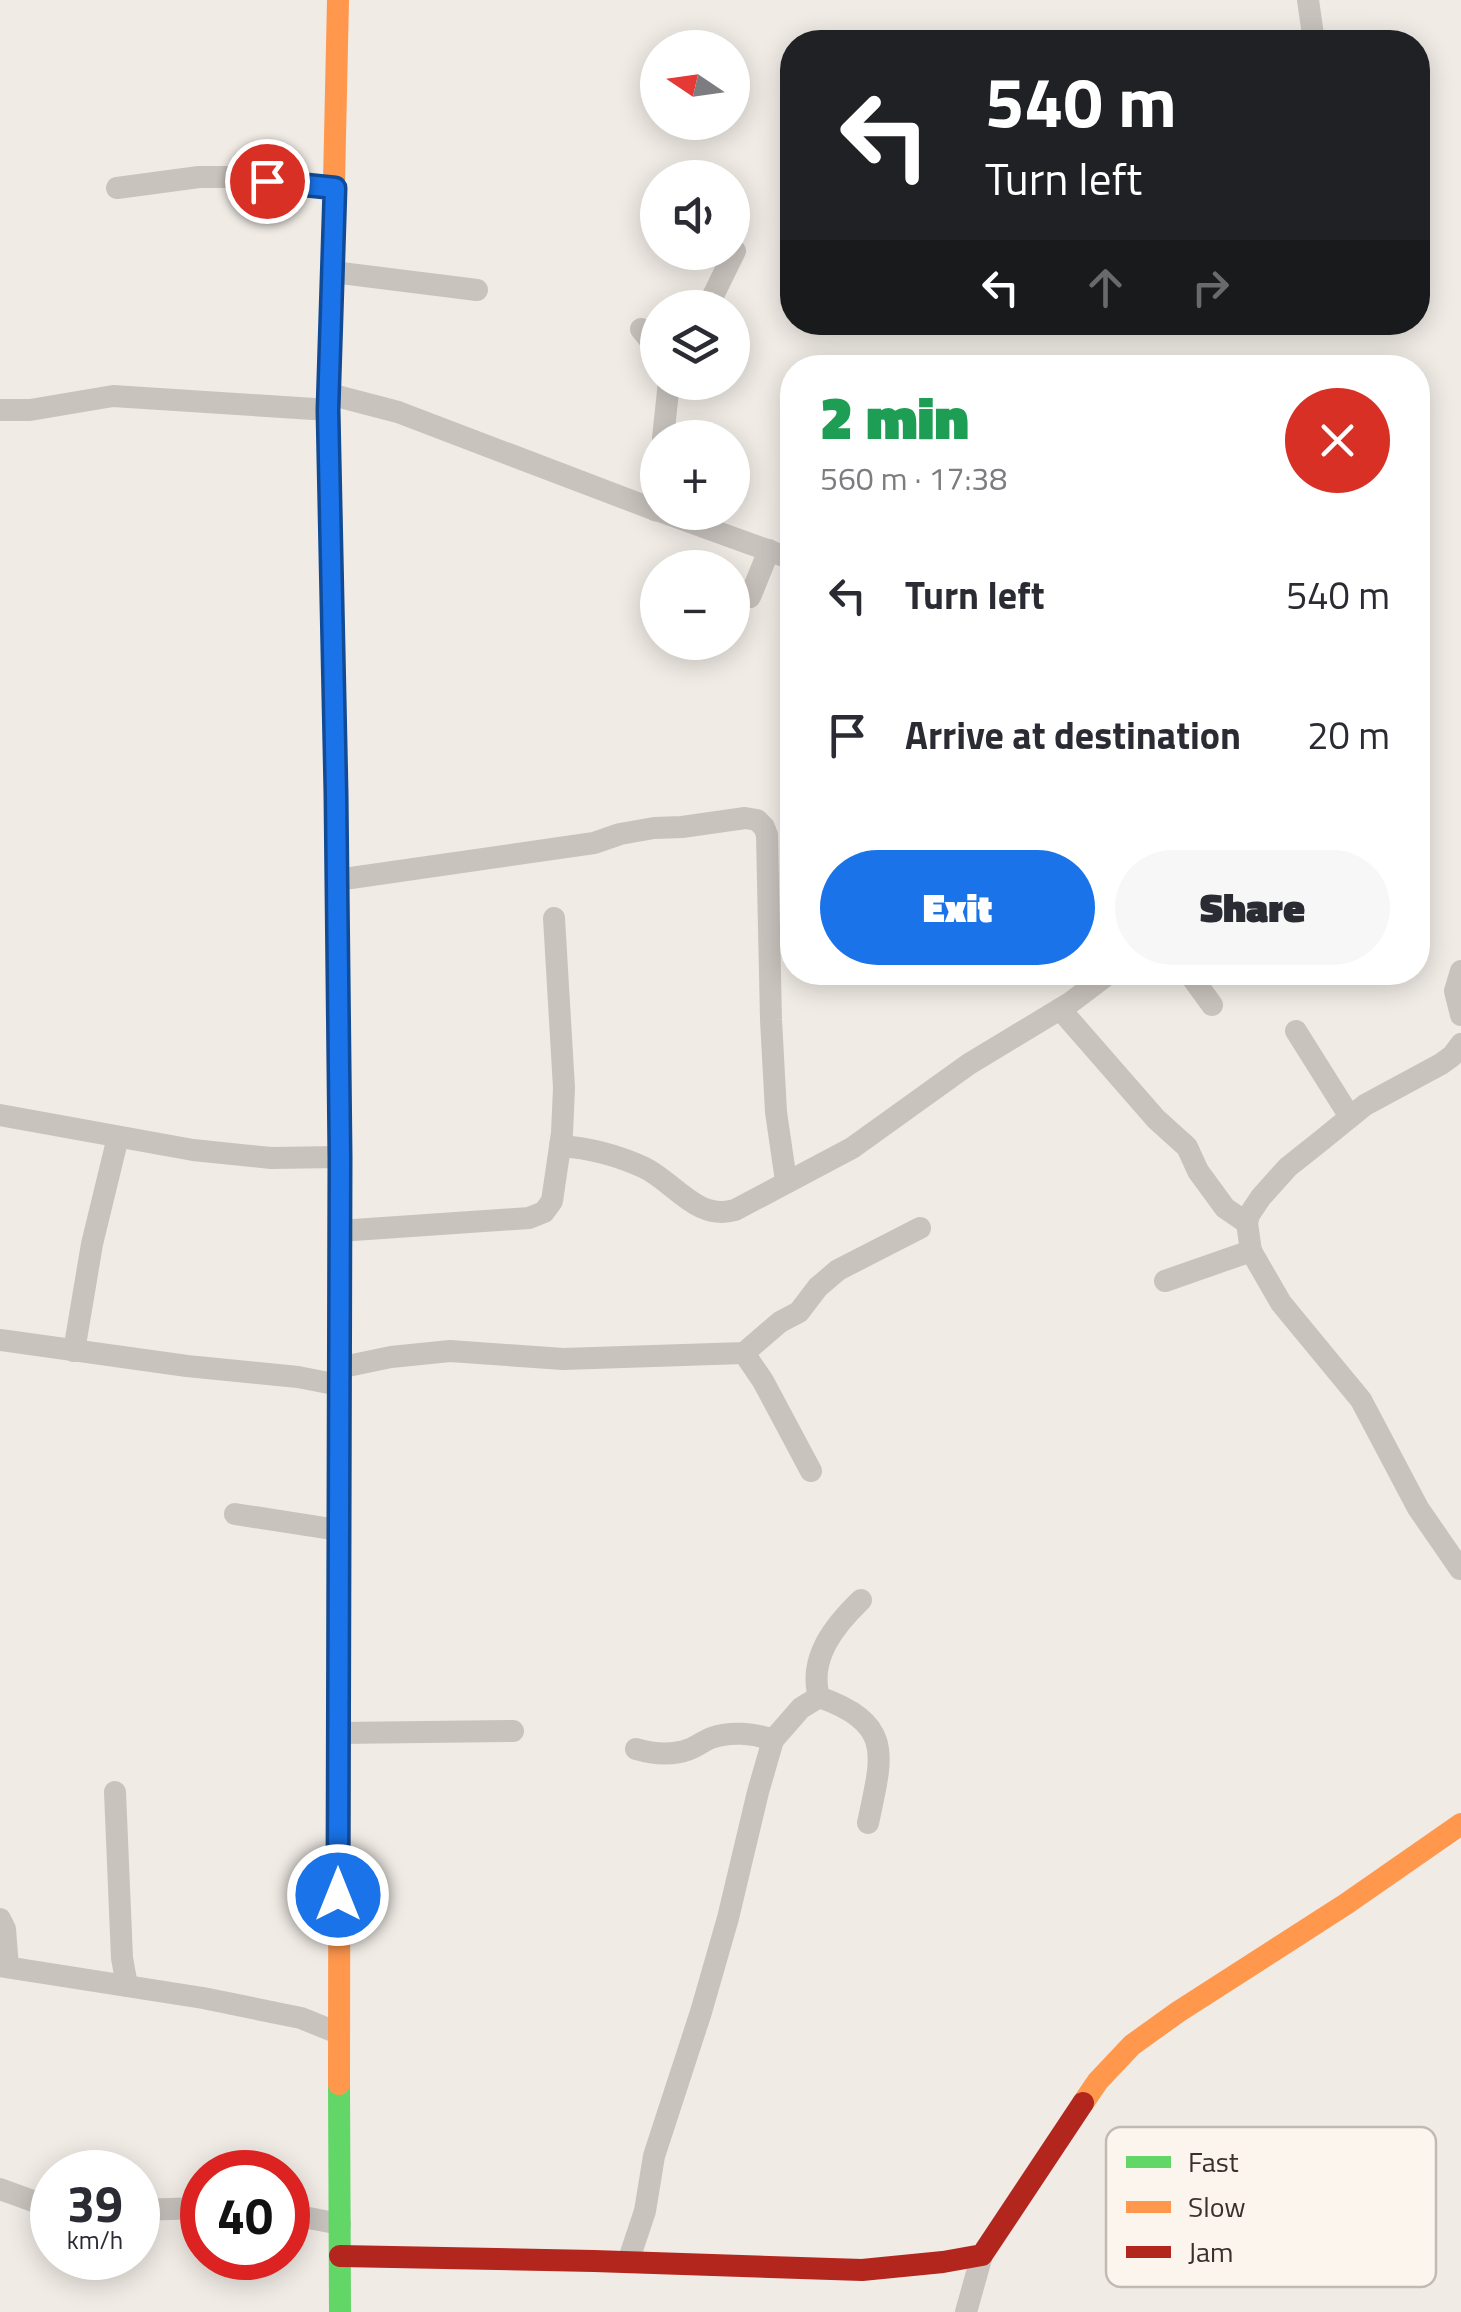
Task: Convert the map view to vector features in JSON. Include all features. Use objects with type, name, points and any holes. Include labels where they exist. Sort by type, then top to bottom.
[{"type":"street","points":[[338,0],[329,402],[340,1157],[340,2312]]},
{"type":"street","points":[[1308,0],[1312,30]]},
{"type":"street","points":[[117,188],[232,177],[335,188]]},
{"type":"street","points":[[333,272],[477,290]]},
{"type":"street","points":[[0,410],[30,410],[113,396],[329,402],[398,412],[640,504]]},
{"type":"street","points":[[712,530],[780,554]]},
{"type":"street","points":[[750,597],[769,550]]},
{"type":"street","points":[[337,880],[594,843],[654,828],[756,820],[767,835],[776,1112],[786,1181]]},
{"type":"street","points":[[339,1232],[529,1218],[544,1212],[552,1201],[564,1088],[554,918]]},
{"type":"street","points":[[1461,970],[1455,991],[1461,1015]]},
{"type":"street","points":[[560,1146],[610,1154],[650,1170],[689,1200],[722,1214],[852,1148],[969,1064],[1093,985]]},
{"type":"street","points":[[1197,985],[1212,1006]]},
{"type":"street","points":[[1060,1009],[1156,1119],[1187,1146],[1198,1171],[1225,1208],[1246,1223]]},
{"type":"street","points":[[1296,1031],[1350,1117]]},
{"type":"street","points":[[1461,1044],[1441,1064],[1365,1105],[1288,1167],[1261,1196],[1246,1223],[1250,1251],[1280,1303],[1361,1400],[1418,1508],[1461,1569]]},
{"type":"street","points":[[0,1115],[192,1150],[270,1158],[340,1157]]},
{"type":"street","points":[[74,1351],[92,1244],[118,1137]]},
{"type":"street","points":[[0,1340],[298,1377],[338,1377],[392,1357],[450,1351],[563,1359],[744,1352],[798,1312],[838,1270],[920,1228]]},
{"type":"street","points":[[1165,1282],[1250,1251]]},
{"type":"street","points":[[744,1352],[764,1381],[811,1472]]},
{"type":"street","points":[[235,1514],[338,1530]]},
{"type":"street","points":[[819,1697],[819,1662],[827,1639],[861,1600]]},
{"type":"street","points":[[628,2262],[645,2211],[654,2156],[702,2012],[773,1740],[801,1708],[819,1697]]},
{"type":"street","points":[[819,1697],[842,1705],[866,1721],[878,1743],[880,1766],[868,1823]]},
{"type":"street","points":[[338,1733],[513,1731]]},
{"type":"street","points":[[636,1748],[652,1754],[671,1753],[688,1750],[714,1736],[740,1734],[773,1740]]},
{"type":"street","points":[[115,1792],[122,1958],[127,1986]]},
{"type":"street","points":[[966,2312],[982,2255],[1098,2081],[1132,2045],[1461,1824]]},
{"type":"street","points":[[0,1919],[6,1929],[4,1966],[302,2018],[338,2033]]},
{"type":"street","points":[[302,2018],[338,2000]]},
{"type":"street","points":[[0,2189],[30,2200]]},
{"type":"street","points":[[310,2218],[340,2224]]},
{"type":"street","points":[[340,2256],[862,2270],[982,2255]]},
{"type":"traffic: fast","points":[[337,820],[340,1333]]},
{"type":"traffic: fast","points":[[339,2084],[340,2312]]},
{"type":"traffic: slow","points":[[337,820],[329,410],[338,0]]},
{"type":"traffic: slow","points":[[339,2084],[340,1333]]},
{"type":"traffic: slow","points":[[1083,2103],[1132,2045],[1461,1824]]},
{"type":"traffic: jam","points":[[340,2256],[862,2270],[982,2255],[1083,2103]]},
{"type":"route","points":[[267,181],[335,188],[328,410],[340,1157],[338,1895]]}]
